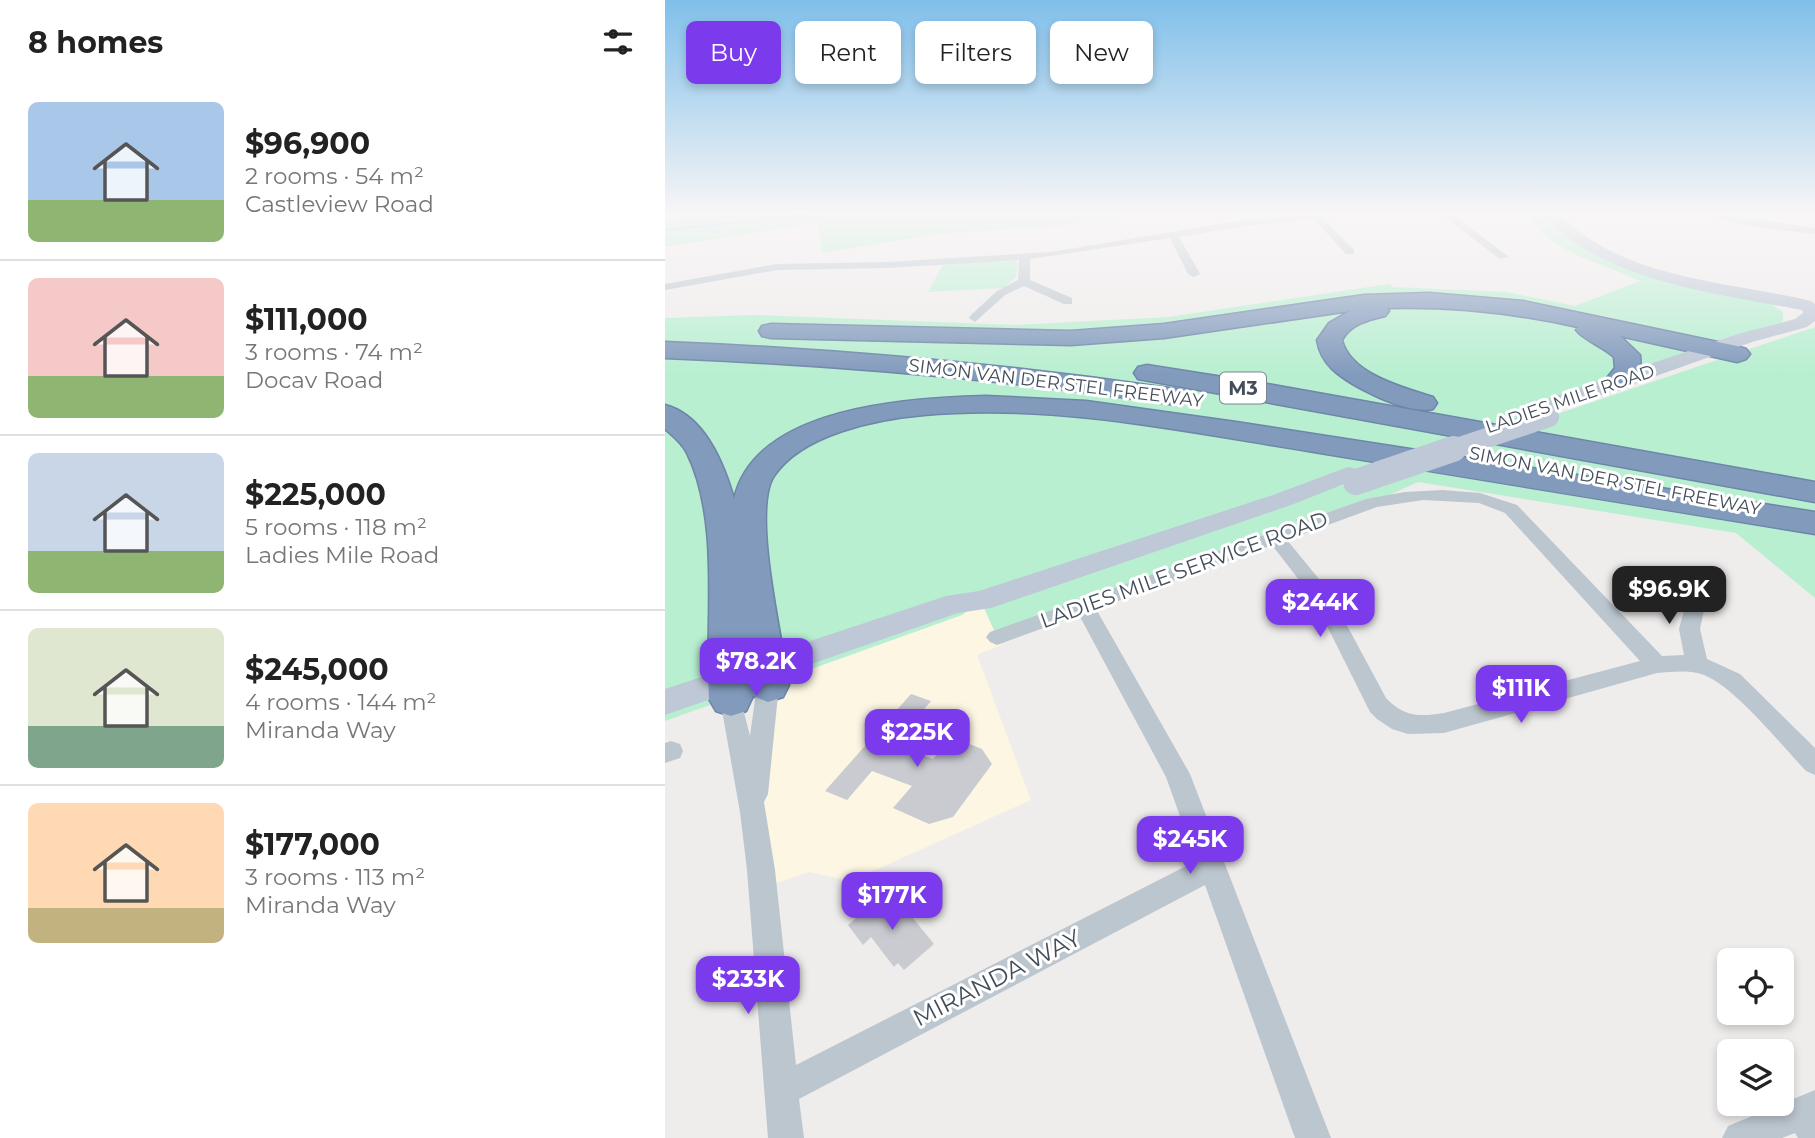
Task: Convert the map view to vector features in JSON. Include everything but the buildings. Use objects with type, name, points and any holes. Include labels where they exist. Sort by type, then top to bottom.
[{"type":"highway","points":[[665,333],[802,331],[1035,339],[1084,338],[1164,331],[1345,304],[1429,300],[1477,302],[1534,310],[1720,354]]},
{"type":"highway","points":[[1720,354],[1485,310],[1408,307],[1354,317],[1333,332],[1330,341],[1332,352],[1355,374],[1409,399],[1462,413],[1815,480]]},
{"type":"highway","points":[[1575,325],[1607,338],[1626,352],[1628,369],[1616,383]]},
{"type":"highway","name":"SIMON VAN DER STEL FREEWAY","points":[[665,333],[868,344],[1108,368],[1273,393],[1815,492]]},
{"type":"highway","name":"SIMON VAN DER STEL FREEWAY","points":[[665,350],[916,365],[1122,389],[1260,411],[1815,521]]},
{"type":"highway","points":[[748,683],[749,505],[753,485],[763,468],[794,442],[843,421],[898,410],[986,404],[1098,412],[1815,521]]},
{"type":"highway","points":[[665,414],[696,443],[703,455],[718,500],[727,599],[748,683]]},
{"type":"main road","points":[[1651,268],[1767,301],[1783,312],[1783,321],[1765,333]]},
{"type":"main road","points":[[1668,274],[1756,290],[1808,305]]},
{"type":"main road","points":[[1718,287],[1808,305]]},
{"type":"main road","name":"LADIES MILE ROAD","points":[[665,702],[748,683],[962,615],[981,601],[1352,478],[1539,415],[1720,354],[1765,333],[1808,319],[1812,315],[1808,305],[1720,354],[1616,383],[1539,415]]},
{"type":"main road","name":"LADIES MILE ROAD","points":[[667,742],[748,683]]},
{"type":"street","points":[[665,286],[770,268]]},
{"type":"street","points":[[1024,282],[1025,268]]},
{"type":"street","points":[[1191,268],[1194,274]]},
{"type":"street","points":[[975,318],[1001,293],[1024,282],[1068,301]]},
{"type":"street","name":"LADIES MILE SERVICE ROAD","points":[[997,637],[1371,503],[1415,496],[1464,496],[1500,502],[1511,509],[1657,665]]},
{"type":"street","points":[[1275,538],[1294,555],[1312,580],[1378,705],[1389,717],[1402,724],[1415,727],[1444,723],[1657,665],[1697,663],[1716,669],[1732,680],[1815,764]]},
{"type":"street","points":[[1687,571],[1700,593],[1690,622],[1689,634],[1697,663]]},
{"type":"street","points":[[1084,606],[1178,774],[1314,1138]]},
{"type":"street","points":[[748,683],[753,812],[786,1138]]},
{"type":"street","points":[[748,683],[753,812]]},
{"type":"street","name":"MIRANDA WAY","points":[[782,1090],[1212,867]]},
{"type":"street","points":[[1740,1138],[1810,1118]]},
{"type":"shaded area","points":[[981,601],[1001,645],[977,655],[1031,800],[851,881],[809,872],[762,888],[761,750],[768,685],[962,615]]},
{"type":"green space","points":[[941,268],[1017,268],[1016,277],[1004,288],[928,292]]},
{"type":"green space","points":[[1610,268],[1651,268],[1767,301],[1783,312],[1783,321],[1765,333],[1348,474],[1289,499],[1356,482],[1815,327],[1815,598],[1736,533],[1418,482],[1372,503],[997,637],[981,601],[962,615],[665,721],[665,318],[755,315],[1015,325],[1168,317],[1389,284],[1393,287],[1507,292],[1575,306],[1640,281]]}]
